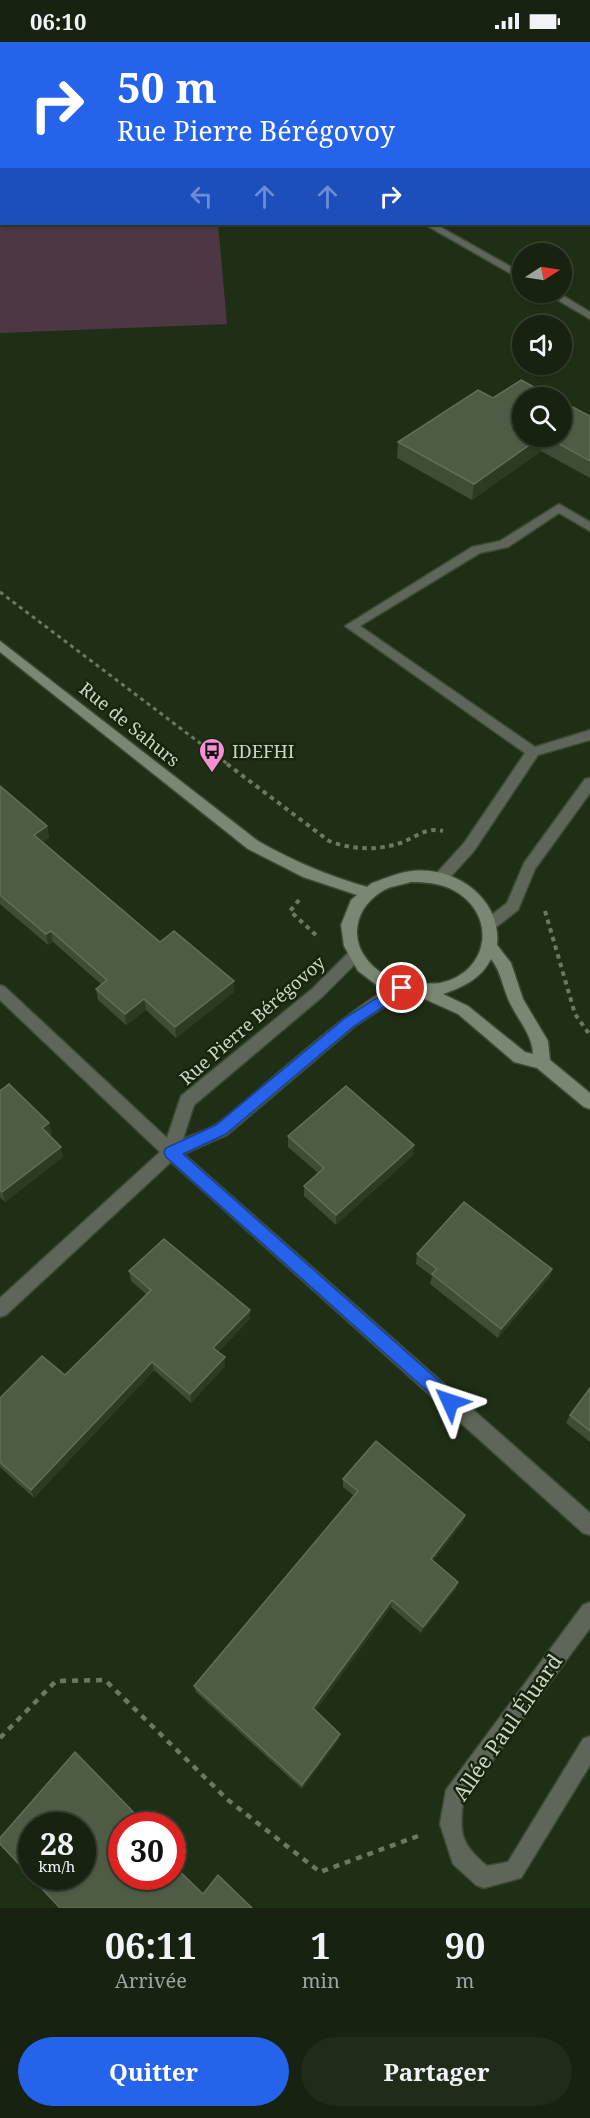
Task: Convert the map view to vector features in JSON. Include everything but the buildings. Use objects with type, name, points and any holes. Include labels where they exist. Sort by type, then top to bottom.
[{"type":"street","points":[[431,225],[512,271]]},
{"type":"street","points":[[568,303],[590,316]]},
{"type":"street","points":[[533,752],[351,626],[476,550],[504,544],[559,508],[590,528]]},
{"type":"street","name":"Rue de Sahurs","points":[[0,645],[253,845],[278,860],[347,887],[367,892]]},
{"type":"street","points":[[440,879],[469,847],[533,752],[590,735]]},
{"type":"street","points":[[490,924],[513,906],[530,867],[590,783]]},
{"type":"street","points":[[402,878],[440,879],[461,888],[484,910],[490,924],[490,947],[482,965],[471,976],[439,990],[420,991],[402,988],[373,975],[351,947],[348,933],[349,919],[355,906],[367,892],[378,885],[402,878]]},
{"type":"street","points":[[490,947],[506,967],[516,1000],[540,1041],[542,1063]]},
{"type":"street","name":"Rue Pierre Bérégovoy","points":[[171,1152],[187,1101],[317,993],[356,956]]},
{"type":"street","points":[[0,1309],[171,1152],[221,1130],[350,1022],[402,988]]},
{"type":"street","points":[[0,991],[171,1152],[590,1526]]},
{"type":"street","points":[[420,991],[463,1010],[520,1057],[542,1063],[590,1102]]},
{"type":"street","name":"Allée Paul Éluard","points":[[590,1612],[453,1797],[450,1824],[460,1857],[484,1877],[514,1871],[590,1746]]},
{"type":"path","points":[[0,591],[328,841],[355,848],[379,847],[400,843],[429,828],[441,830],[450,835]]},
{"type":"path","points":[[303,896],[290,911],[323,941]]},
{"type":"path","points":[[541,904],[546,913],[575,1014],[590,1035]]},
{"type":"path","points":[[0,1738],[56,1681],[105,1680],[228,1800],[320,1872],[450,1824]]},
{"type":"shaded area","points":[[0,225],[218,225],[227,324],[0,333]]},
{"type":"place","name":"IDEFHI","points":[[212,774]]},
{"type":"route","points":[[402,988],[350,1022],[221,1130],[171,1152],[450,1402]]}]
